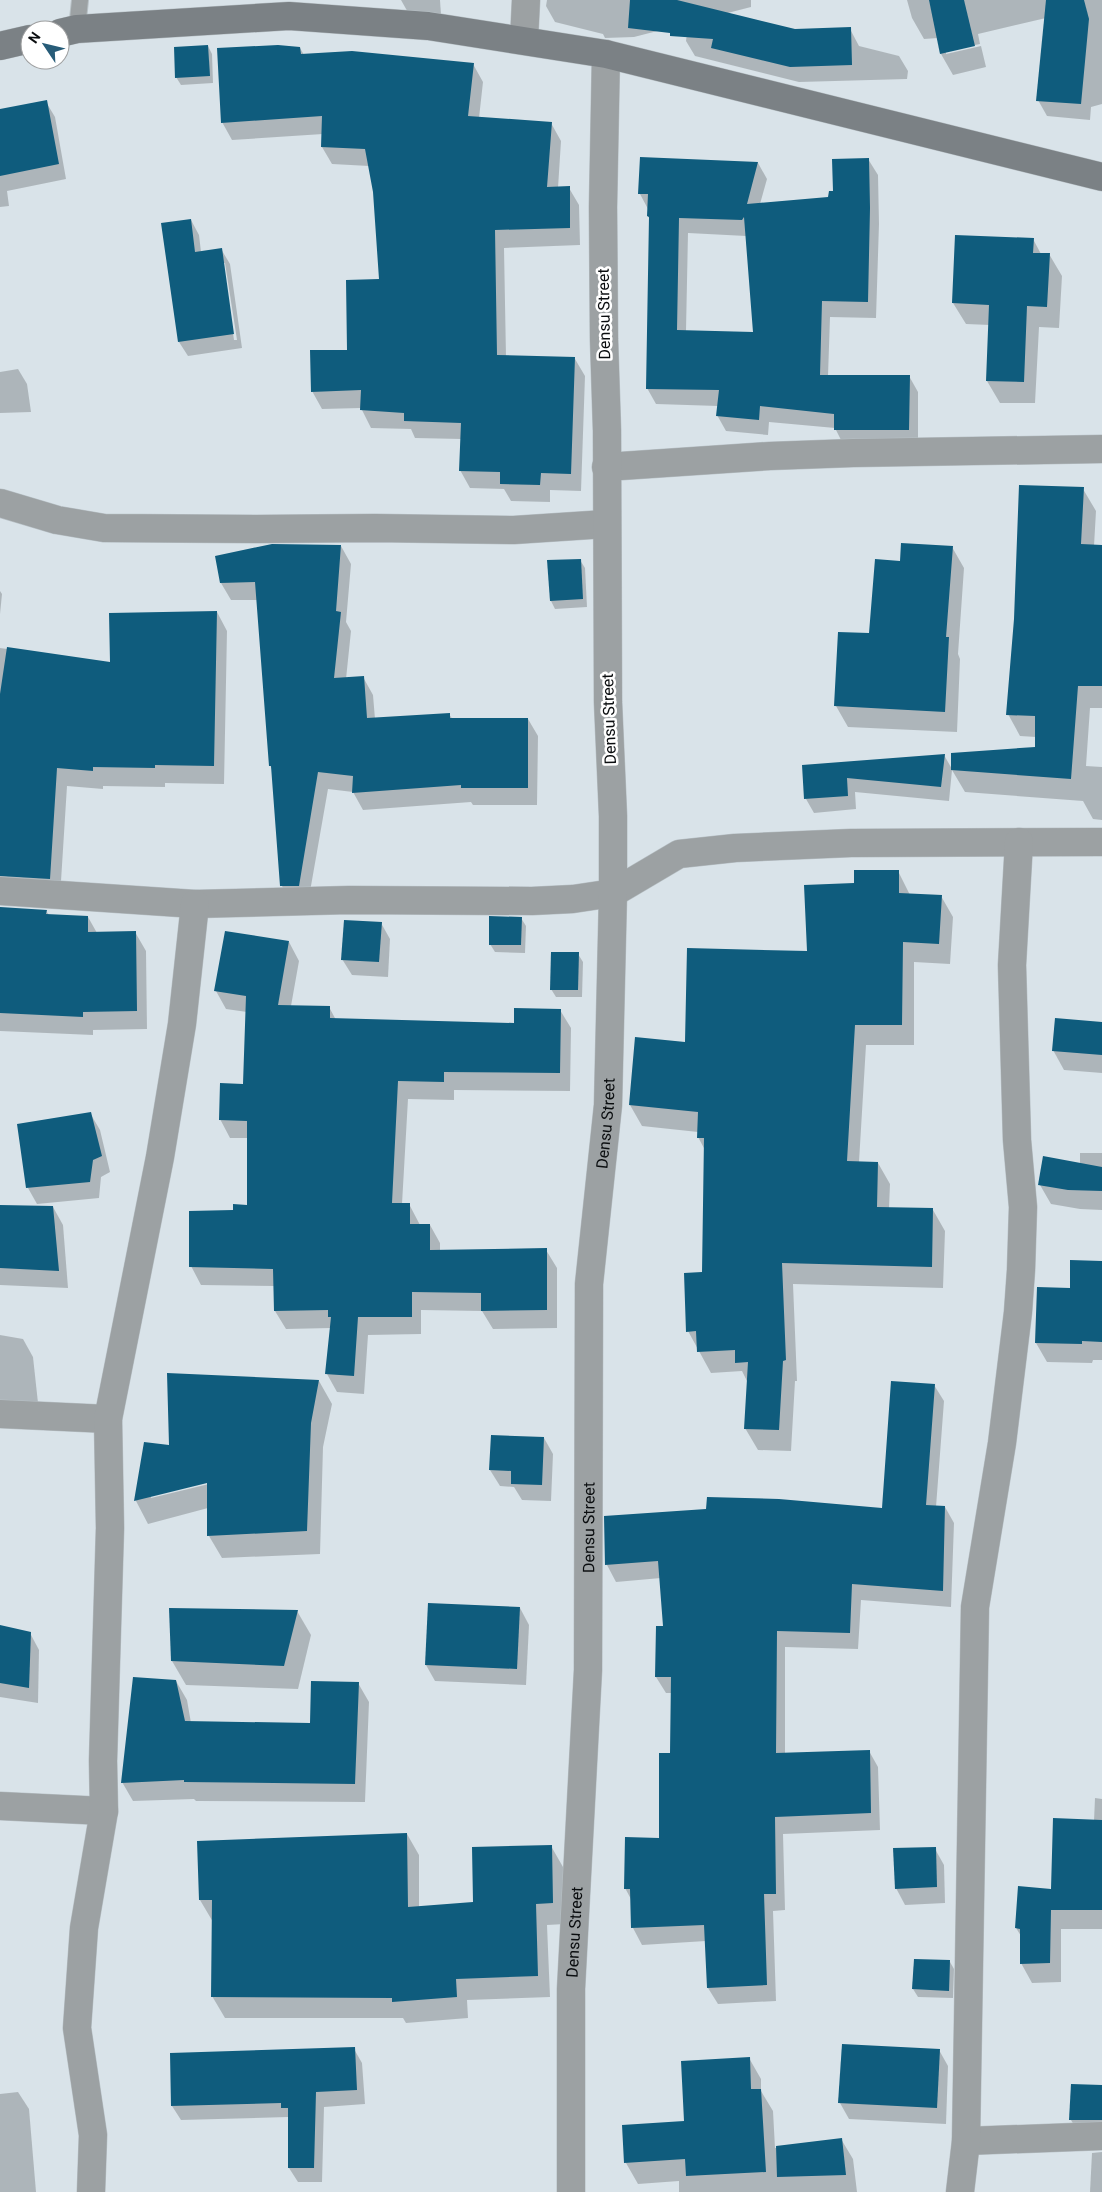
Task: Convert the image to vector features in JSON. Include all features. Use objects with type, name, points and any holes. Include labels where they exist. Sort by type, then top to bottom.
[{"type":"street","points":[[524,40],[526,0]]},
{"type":"street","points":[[70,31],[288,8],[428,26],[606,54],[1102,178]]},
{"type":"street","points":[[0,46],[20,41]]},
{"type":"street","name":"Densu Street","points":[[571,2192],[571,1989],[588,1670],[589,1284],[608,1105],[613,893],[613,816],[608,702],[603,216],[606,54]]},
{"type":"street","points":[[606,467],[826,454],[962,450],[1102,449]]},
{"type":"street","points":[[0,503],[57,520],[104,528],[514,530],[606,524]]},
{"type":"street","points":[[960,2192],[966,2141],[975,1607],[1002,1443],[1018,1312],[1021,1270],[1023,1207],[1017,1140],[1012,965],[1019,842]]},
{"type":"street","points":[[0,891],[195,904],[331,900],[532,901],[573,899],[613,893],[679,854],[735,848],[852,843],[1102,842]]},
{"type":"street","points":[[91,2192],[93,2135],[77,2028],[84,1928],[104,1811],[103,1761],[110,1528],[108,1419],[160,1157],[182,1024],[195,904]]},
{"type":"street","points":[[0,1414],[108,1419]]},
{"type":"street","points":[[0,1806],[104,1811]]},
{"type":"street","points":[[966,2141],[1102,2136]]},
{"type":"lane","points":[[70,26],[80,0]]},
{"type":"building","points":[[630,0],[677,0],[795,29],[851,27],[852,65],[790,67],[711,48],[713,39],[670,36],[670,33],[628,28]]},
{"type":"building","points":[[929,0],[964,0],[975,46],[940,54]]},
{"type":"building","points":[[1046,0],[1084,0],[1089,19],[1081,104],[1036,101]]},
{"type":"building","points":[[208,45],[210,76],[175,78],[174,47]]},
{"type":"building","points":[[278,45],[300,47],[301,54],[352,51],[474,63],[468,116],[552,122],[547,187],[570,186],[570,228],[495,230],[497,355],[575,357],[571,474],[541,473],[540,485],[500,484],[500,472],[459,471],[461,423],[404,421],[404,413],[360,410],[361,390],[311,392],[310,350],[347,350],[346,280],[379,279],[373,192],[365,149],[321,147],[322,116],[221,123],[217,48]]},
{"type":"building","points":[[47,100],[59,164],[0,176],[0,109]]},
{"type":"building","points":[[640,157],[758,162],[747,204],[828,197],[829,191],[833,191],[832,159],[869,158],[868,302],[822,301],[820,375],[910,375],[909,430],[834,430],[834,414],[760,406],[759,420],[716,416],[719,390],[646,389],[649,217],[647,216],[648,194],[638,194]],"holes":[[[744,217],[753,332],[677,330],[679,218],[742,220]]]},
{"type":"building","points":[[191,219],[195,252],[222,248],[234,334],[178,342],[161,223]]},
{"type":"building","points":[[955,235],[1034,238],[1033,253],[1050,253],[1047,307],[1027,306],[1024,382],[986,381],[989,305],[952,303]]},
{"type":"building","points":[[1019,485],[1084,487],[1081,544],[1102,545],[1102,686],[1078,686],[1071,779],[951,770],[951,753],[1035,747],[1035,716],[1006,715],[1014,619]]},
{"type":"building","points":[[901,543],[953,546],[946,637],[949,637],[945,712],[834,706],[838,632],[869,633],[875,559],[900,561]]},
{"type":"building","points":[[272,544],[341,545],[336,611],[341,612],[334,678],[364,676],[367,718],[450,713],[450,718],[528,718],[528,788],[461,788],[461,785],[352,793],[353,776],[318,772],[299,886],[280,886],[255,582],[220,583],[215,556]]},
{"type":"building","points":[[581,559],[583,599],[550,601],[547,560]]},
{"type":"building","points":[[217,611],[214,766],[155,765],[155,768],[93,767],[93,771],[57,768],[50,879],[0,876],[0,694],[7,647],[110,662],[109,613]]},
{"type":"building","points":[[945,754],[941,787],[847,778],[848,796],[804,799],[802,765]]},
{"type":"building","points":[[854,870],[899,870],[899,893],[942,895],[939,944],[903,942],[902,1025],[855,1025],[847,1161],[878,1162],[877,1207],[933,1208],[932,1267],[782,1263],[786,1360],[783,1361],[779,1430],[744,1429],[748,1362],[735,1363],[735,1350],[697,1352],[696,1331],[686,1332],[684,1273],[702,1272],[704,1138],[697,1138],[698,1112],[629,1105],[635,1037],[685,1042],[687,948],[807,951],[804,885],[854,883]]},
{"type":"building","points":[[0,907],[47,910],[46,914],[88,916],[88,932],[136,931],[137,1011],[83,1012],[83,1017],[0,1013]]},
{"type":"building","points":[[489,916],[522,917],[521,945],[489,945]]},
{"type":"building","points":[[344,920],[382,922],[379,962],[341,960]]},
{"type":"building","points":[[225,931],[289,941],[278,1005],[330,1006],[330,1018],[514,1023],[514,1008],[561,1009],[560,1073],[444,1072],[444,1082],[398,1081],[392,1203],[410,1203],[410,1224],[430,1224],[430,1250],[547,1248],[547,1310],[481,1311],[481,1293],[412,1292],[412,1317],[358,1317],[354,1376],[325,1374],[331,1317],[328,1317],[328,1310],[274,1311],[273,1269],[189,1267],[189,1211],[233,1210],[233,1204],[247,1205],[247,1121],[219,1120],[220,1083],[243,1084],[246,996],[214,991]]},
{"type":"building","points":[[551,952],[579,952],[578,990],[550,990]]},
{"type":"building","points":[[1055,1018],[1102,1022],[1102,1055],[1052,1051]]},
{"type":"building","points":[[91,1112],[102,1156],[93,1160],[90,1182],[26,1188],[17,1124]]},
{"type":"building","points":[[1043,1156],[1102,1167],[1102,1191],[1068,1190],[1038,1185]]},
{"type":"building","points":[[0,1205],[53,1206],[59,1271],[0,1268]]},
{"type":"building","points":[[1070,1260],[1102,1261],[1102,1342],[1082,1341],[1082,1344],[1035,1343],[1037,1287],[1070,1288]]},
{"type":"building","points":[[167,1373],[319,1380],[311,1423],[307,1531],[207,1536],[207,1483],[134,1501],[144,1442],[169,1445]]},
{"type":"building","points":[[891,1381],[935,1384],[926,1505],[945,1506],[943,1591],[852,1584],[850,1633],[777,1631],[776,1753],[870,1750],[871,1813],[775,1817],[776,1894],[764,1894],[767,1985],[707,1988],[704,1925],[631,1928],[630,1889],[624,1889],[625,1837],[659,1838],[659,1753],[670,1753],[671,1677],[655,1677],[656,1626],[663,1626],[658,1561],[605,1565],[604,1516],[706,1509],[707,1497],[779,1499],[882,1508]]},
{"type":"building","points":[[491,1435],[544,1437],[542,1485],[511,1484],[511,1471],[489,1470]]},
{"type":"building","points":[[428,1603],[520,1607],[517,1669],[425,1665]]},
{"type":"building","points":[[169,1608],[298,1610],[284,1666],[171,1661]]},
{"type":"building","points":[[0,1625],[31,1632],[29,1688],[0,1683]]},
{"type":"building","points":[[133,1677],[176,1680],[185,1721],[310,1723],[311,1681],[359,1682],[355,1784],[184,1782],[184,1780],[121,1783]]},
{"type":"building","points":[[1053,1818],[1102,1820],[1102,1910],[1051,1910],[1050,1963],[1020,1964],[1020,1929],[1015,1928],[1018,1886],[1051,1889]]},
{"type":"building","points":[[407,1833],[408,1907],[473,1902],[472,1847],[552,1845],[553,1903],[536,1904],[538,1976],[456,1979],[457,1997],[392,2002],[392,1998],[211,1997],[212,1900],[199,1900],[197,1841]]},
{"type":"building","points":[[936,1847],[937,1887],[895,1889],[893,1848]]},
{"type":"building","points":[[914,1959],[950,1960],[949,1991],[912,1989]]},
{"type":"building","points":[[842,2044],[940,2049],[937,2108],[838,2103]]},
{"type":"building","points":[[355,2047],[357,2090],[316,2092],[314,2168],[288,2168],[288,2108],[281,2108],[281,2103],[171,2106],[170,2053]]},
{"type":"building","points":[[750,2057],[751,2089],[761,2089],[766,2172],[686,2176],[685,2159],[624,2163],[622,2125],[684,2121],[681,2061]]},
{"type":"building","points":[[1071,2084],[1102,2085],[1102,2120],[1069,2120]]},
{"type":"building","points":[[842,2138],[846,2175],[777,2177],[776,2146]]}]
